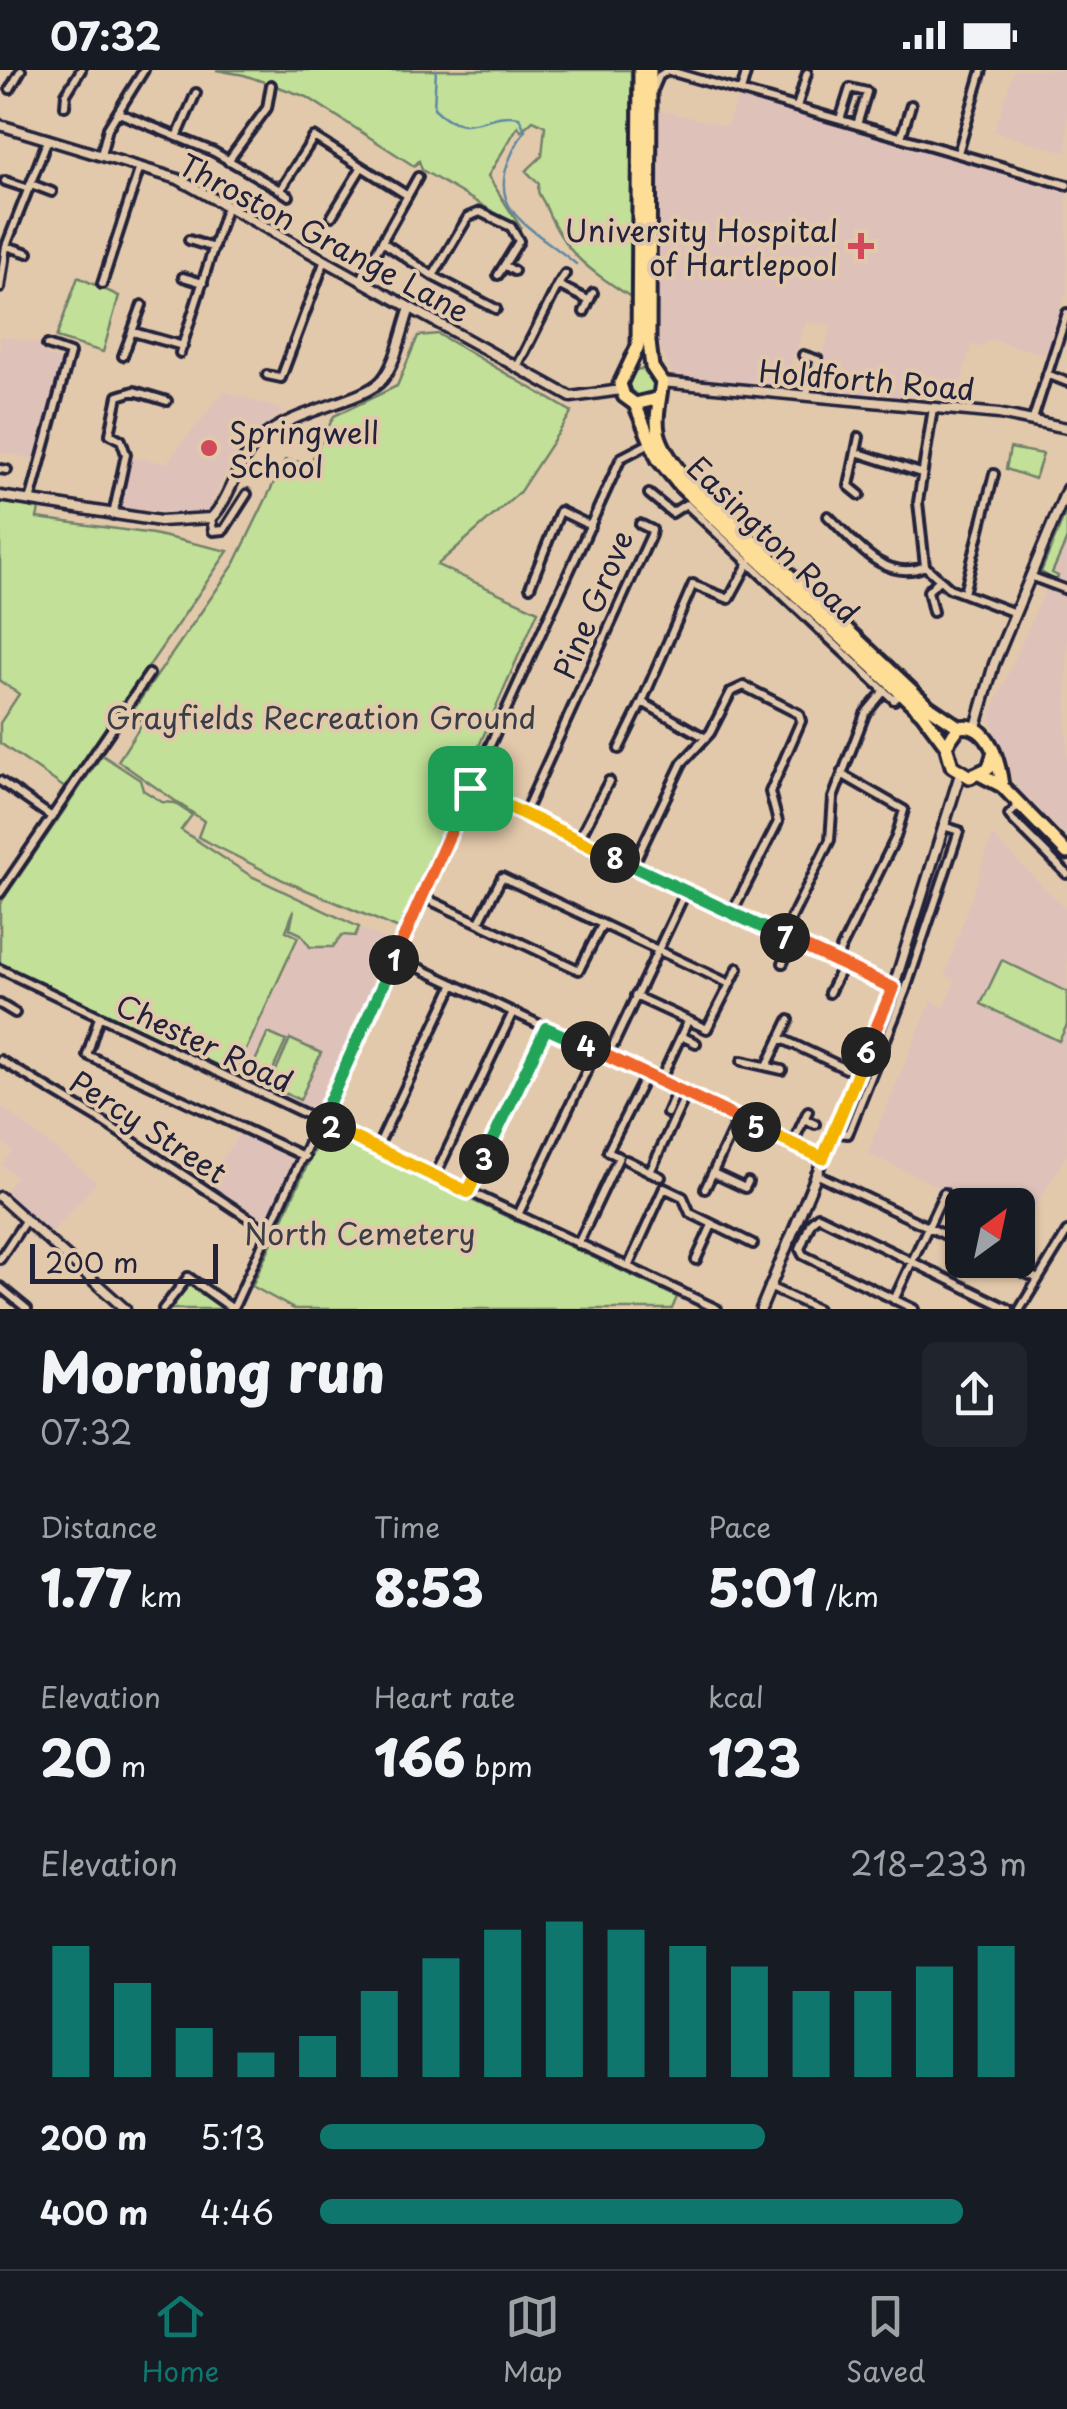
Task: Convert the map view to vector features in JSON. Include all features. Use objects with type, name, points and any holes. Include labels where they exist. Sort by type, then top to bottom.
[{"type":"highway","points":[[621,390],[621,378],[632,366],[638,346],[640,70]]},
{"type":"highway","points":[[635,404],[656,399],[662,382],[652,367],[650,70]]},
{"type":"highway","points":[[632,366],[652,367]]},
{"type":"highway","name":"Easington Road","points":[[621,390],[635,404],[665,470],[905,691],[946,745]]},
{"type":"highway","name":"Easington Road","points":[[656,399],[654,416],[670,458],[695,500]]},
{"type":"highway","name":"Easington Road","points":[[905,691],[960,728]]},
{"type":"highway","points":[[1002,786],[987,736],[976,727],[960,728],[946,745],[952,766],[960,774],[981,775],[1002,786],[1067,853]]},
{"type":"highway","points":[[981,775],[993,754]]},
{"type":"street","points":[[10,89],[21,70]]},
{"type":"street","points":[[65,106],[66,94],[81,70]]},
{"type":"street","points":[[101,155],[108,128],[144,70]]},
{"type":"street","points":[[650,104],[655,82],[667,70],[688,73],[741,92],[1067,185]]},
{"type":"street","points":[[741,92],[747,70]]},
{"type":"street","points":[[958,153],[981,70]]},
{"type":"street","points":[[797,108],[807,73]]},
{"type":"street","points":[[228,161],[267,108],[271,84]]},
{"type":"street","points":[[840,120],[850,88],[867,92],[857,124]]},
{"type":"street","points":[[177,137],[196,93]]},
{"type":"street","points":[[901,137],[911,106]]},
{"type":"street","points":[[119,113],[228,161],[290,196]]},
{"type":"street","name":"Throston Grange Lane","points":[[0,125],[140,166],[227,205],[571,396],[621,390]]},
{"type":"street","points":[[280,190],[320,127]]},
{"type":"street","points":[[314,137],[405,194]]},
{"type":"street","points":[[0,288],[6,246],[48,139]]},
{"type":"street","points":[[102,284],[140,166]]},
{"type":"street","points":[[330,218],[361,168]]},
{"type":"street","points":[[360,281],[384,243],[405,194],[418,177]]},
{"type":"street","points":[[4,181],[52,192]]},
{"type":"street","points":[[133,332],[182,350],[227,205]]},
{"type":"street","points":[[433,276],[461,227],[477,212],[511,227],[518,241],[498,274]]},
{"type":"street","points":[[189,240],[214,248]]},
{"type":"street","points":[[384,243],[433,276],[494,308],[495,298]]},
{"type":"street","points":[[6,246],[28,253]]},
{"type":"street","points":[[266,375],[281,378],[325,260]]},
{"type":"street","points":[[504,265],[514,271]]},
{"type":"street","points":[[517,368],[565,274]]},
{"type":"street","points":[[183,277],[202,283]]},
{"type":"street","points":[[558,285],[590,296],[584,312]]},
{"type":"street","points":[[122,356],[142,306]]},
{"type":"street","points":[[247,494],[224,530],[213,531],[211,518],[247,453],[269,432],[303,412],[368,390],[380,382],[410,308]]},
{"type":"street","points":[[1033,418],[1064,333],[1067,314]]},
{"type":"street","points":[[30,501],[70,353],[47,344]]},
{"type":"street","points":[[803,355],[818,360],[806,396]]},
{"type":"street","points":[[1047,374],[1067,382]]},
{"type":"street","name":"Holdforth Road","points":[[662,382],[1033,418],[1067,428]]},
{"type":"street","points":[[114,515],[126,454],[120,440],[110,434],[118,396],[134,391],[167,401]]},
{"type":"street","points":[[933,408],[918,524],[925,566],[937,582],[1014,613]]},
{"type":"street","points":[[859,437],[850,486],[860,495]]},
{"type":"street","points":[[163,1309],[188,1277],[233,1309],[621,458],[627,451],[651,442]]},
{"type":"street","points":[[856,452],[922,474]]},
{"type":"street","points":[[964,593],[994,474]]},
{"type":"street","points":[[976,727],[988,679],[1067,489]]},
{"type":"street","name":"Easington Road","points":[[649,494],[672,513],[695,500],[749,562],[884,691]]},
{"type":"street","points":[[0,496],[160,521],[211,518]]},
{"type":"street","points":[[530,587],[560,511],[591,526]]},
{"type":"street","points":[[828,516],[877,564],[911,572],[925,566]]},
{"type":"street","name":"Pine Grove","points":[[524,814],[648,541],[652,530],[640,524]]},
{"type":"street","points":[[620,749],[695,585],[732,601],[749,562]]},
{"type":"street","points":[[1030,576],[1067,590]]},
{"type":"street","points":[[933,612],[928,591],[937,582]]},
{"type":"street","points":[[0,894],[149,674]]},
{"type":"street","points":[[632,866],[682,763],[704,737],[732,692],[744,686],[784,705],[800,721],[770,792],[778,822],[732,913]]},
{"type":"street","points":[[782,936],[830,840],[829,812],[865,714],[884,691],[894,700],[905,691]]},
{"type":"street","points":[[642,702],[704,737]]},
{"type":"street","points":[[761,1309],[893,988],[960,774]]},
{"type":"street","points":[[829,994],[904,810],[843,776]]},
{"type":"street","points":[[0,782],[52,818]]},
{"type":"street","points":[[578,841],[609,782]]},
{"type":"street","points":[[470,788],[893,988]]},
{"type":"street","points":[[1019,805],[1010,814],[1012,819],[1067,874]]},
{"type":"street","points":[[833,1132],[848,1134],[905,992],[959,831],[942,826]]},
{"type":"street","points":[[479,922],[502,877],[730,984]]},
{"type":"street","points":[[608,1056],[686,891]]},
{"type":"street","points":[[423,897],[579,970],[602,925]]},
{"type":"street","points":[[782,963],[792,941]]},
{"type":"street","points":[[396,957],[823,1158]]},
{"type":"street","points":[[636,996],[707,1029],[738,968]]},
{"type":"street","name":"Chester Road","points":[[0,969],[717,1309]]},
{"type":"street","points":[[377,1148],[454,984]]},
{"type":"street","points":[[0,1004],[15,1012]]},
{"type":"street","points":[[435,1176],[514,1012]]},
{"type":"street","points":[[99,1017],[87,1055],[304,1157]]},
{"type":"street","points":[[768,1064],[788,1020]]},
{"type":"street","points":[[660,1081],[686,1025]]},
{"type":"street","points":[[468,1192],[546,1028]]},
{"type":"street","points":[[681,1036],[696,1043]]},
{"type":"street","points":[[780,1038],[857,1074]]},
{"type":"street","points":[[518,1215],[596,1051]]},
{"type":"street","name":"Percy Street","points":[[0,1060],[96,1117],[271,1232]]},
{"type":"street","points":[[742,1061],[782,1070]]},
{"type":"street","points":[[578,1244],[619,1157],[608,1152],[646,1074]]},
{"type":"street","points":[[667,1113],[677,1090]]},
{"type":"street","points":[[650,1172],[686,1094]]},
{"type":"street","points":[[792,1145],[806,1115],[815,1124]]},
{"type":"street","points":[[705,1189],[738,1119]]},
{"type":"street","points":[[626,1160],[661,1177]]},
{"type":"street","points":[[713,1172],[746,1188],[748,1182]]},
{"type":"street","points":[[816,1174],[945,1234]]},
{"type":"street","points":[[628,1267],[664,1188],[683,1197],[690,1213],[754,1244]]},
{"type":"street","points":[[894,1300],[944,1193]]},
{"type":"street","points":[[0,1197],[126,1309]]},
{"type":"street","points":[[914,1309],[803,1254],[800,1249],[811,1222],[818,1216],[1009,1309]]},
{"type":"street","points":[[0,1259],[25,1220]]},
{"type":"street","points":[[696,1260],[712,1225]]},
{"type":"street","points":[[1020,1309],[1067,1232]]},
{"type":"street","points":[[0,1286],[27,1309]]},
{"type":"street","points":[[769,1287],[817,1309]]},
{"type":"shaded area","points":[[1014,70],[1067,70],[1067,153],[994,132]]},
{"type":"shaded area","name":"University Hospital of Hartlepool","points":[[737,97],[1067,191],[1067,291],[1046,355],[991,340],[981,347],[972,345],[955,403],[810,391],[832,324],[806,323],[783,387],[673,376],[657,340],[658,110],[727,126]]},
{"type":"shaded area","points":[[0,336],[50,344],[48,356],[64,361],[36,460],[0,452]]},
{"type":"shaded area","name":"Springwell School","points":[[224,391],[286,411],[243,440],[206,513],[121,511],[130,457],[166,463]]},
{"type":"shaded area","points":[[1067,540],[1067,838],[1018,789],[1000,754],[990,715]]},
{"type":"shaded area","points":[[992,835],[1067,910],[1067,1155],[1035,1207],[1035,1188],[945,1190],[867,1153],[931,1001],[944,1007],[955,981],[945,975]]},
{"type":"shaded area","points":[[299,901],[395,944],[382,970],[369,978],[373,987],[364,1010],[356,1014],[358,1022],[334,1077],[325,1081],[319,1108],[310,1111],[236,1075],[300,939],[286,931]]},
{"type":"shaded area","points":[[0,1105],[97,1182],[49,1236],[3,1194],[16,1177],[1,1165],[12,1151],[0,1141]]},
{"type":"shaded area","points":[[240,1132],[300,1158],[270,1224],[207,1183]]},
{"type":"green space","points":[[216,70],[631,70],[634,299],[591,270],[570,249],[539,195],[539,184],[526,171],[542,156],[545,126],[533,120],[521,131],[518,126],[488,176],[521,228],[422,170],[419,161],[414,166],[307,97],[244,75]]},
{"type":"green space","points":[[78,277],[119,296],[103,352],[56,338]]},
{"type":"green space","name":"Grayfields Recreation Ground","points":[[438,334],[572,412],[519,493],[437,565],[538,611],[399,929],[285,881],[198,837],[204,821],[118,761],[143,722],[131,713],[235,563],[285,460],[310,463],[334,416],[397,386],[418,336]]},
{"type":"green space","points":[[642,369],[653,373],[657,384],[653,395],[642,399],[631,395],[627,384],[631,373]]},
{"type":"green space","points":[[1010,448],[1043,454],[1035,479],[1006,469]]},
{"type":"green space","points":[[0,501],[39,509],[37,518],[153,534],[228,551],[65,788],[0,743],[0,723],[19,694],[0,681]]},
{"type":"green space","points":[[1067,509],[1067,539],[1052,573],[1058,576],[1056,581],[1041,572]]},
{"type":"green space","points":[[102,755],[140,780],[143,790],[192,815],[181,830],[251,876],[359,927],[355,936],[342,935],[333,947],[310,947],[301,934],[290,929],[294,910],[286,931],[298,937],[235,1074],[0,963],[0,904]]},
{"type":"green space","points":[[1002,960],[1067,992],[1067,1025],[1059,1041],[981,1004]]},
{"type":"green space","points":[[268,1033],[286,1041],[270,1076],[252,1068]]},
{"type":"green space","points":[[290,1039],[321,1053],[300,1100],[269,1086]]},
{"type":"green space","name":"North Cemetery","points":[[330,1133],[677,1297],[672,1309],[294,1309],[252,1286],[321,1135]]},
{"type":"green space","points":[[190,1282],[228,1309],[169,1309]]},
{"type":"waterway","points":[[436,70],[434,108],[446,118],[467,124],[519,117],[525,130],[504,178],[505,195],[523,222],[576,264]]},
{"type":"place","name":"University Hospital of Hartlepool","points":[[861,246]]},
{"type":"place","name":"Springwell School","points":[[209,448]]},
{"type":"route","points":[[470,788],[893,988],[823,1158],[546,1028],[468,1192],[320,1122],[470,788]]}]
